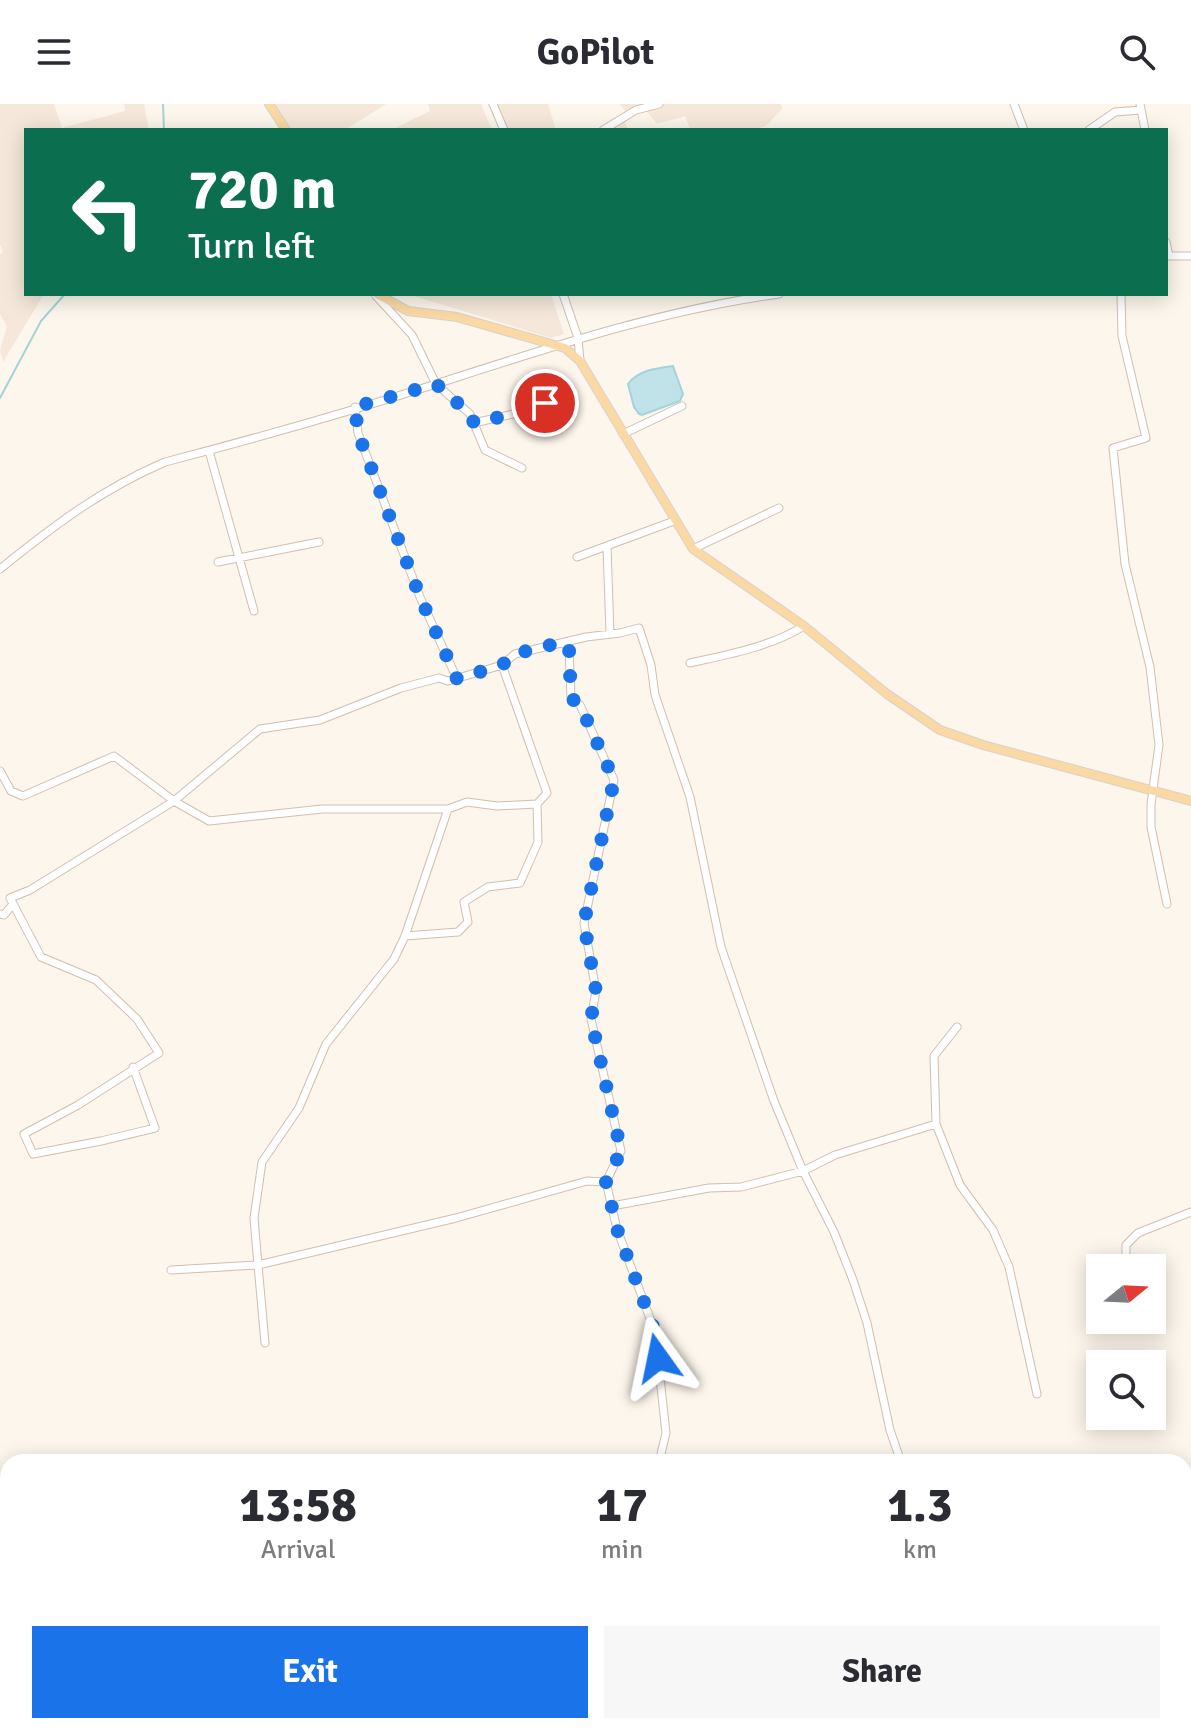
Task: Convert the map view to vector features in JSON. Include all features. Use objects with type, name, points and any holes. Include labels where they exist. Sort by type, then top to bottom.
[{"type":"main road","points":[[269,104],[285,128]]},
{"type":"main road","points":[[380,296],[408,311],[457,317],[565,348],[580,361],[693,549],[804,626],[887,694],[940,730],[983,745],[1191,801]]},
{"type":"street","points":[[493,104],[503,128]]},
{"type":"street","points":[[606,128],[636,110],[659,104]]},
{"type":"street","points":[[1014,104],[1023,128]]},
{"type":"street","points":[[1092,128],[1115,112],[1140,107],[1145,128]]},
{"type":"street","points":[[1168,256],[1191,256]]},
{"type":"street","points":[[378,296],[412,335],[436,384],[470,414],[485,450],[522,468]]},
{"type":"street","points":[[564,296],[578,338],[580,361]]},
{"type":"street","points":[[0,569],[54,525],[122,481],[165,462],[436,384],[578,338],[699,307],[767,296]]},
{"type":"street","points":[[1121,296],[1122,336],[1146,438],[1113,448],[1125,564],[1150,667],[1159,745],[1151,827],[1167,904]]},
{"type":"street","points":[[474,423],[522,412],[567,394]]},
{"type":"street","points":[[623,434],[682,406]]},
{"type":"street","points":[[355,407],[358,433],[420,597],[457,679]]},
{"type":"street","points":[[209,451],[254,611]]},
{"type":"street","points":[[693,549],[779,508]]},
{"type":"street","points":[[577,557],[674,521]]},
{"type":"street","points":[[218,562],[319,542]]},
{"type":"street","points":[[607,546],[610,634]]},
{"type":"street","points":[[690,663],[752,649],[788,636],[804,626]]},
{"type":"street","points":[[133,1067],[155,1128],[33,1154],[24,1134],[78,1105],[133,1067],[159,1053],[137,1019],[96,980],[41,957],[10,898],[30,890],[174,801],[260,729],[320,720],[401,688],[439,678],[448,681],[457,679],[502,665],[515,654],[639,628],[651,665],[655,695],[690,797],[721,947],[774,1101],[853,1280],[867,1323],[890,1430],[898,1454]]},
{"type":"street","points":[[562,642],[569,647],[571,698],[580,705],[614,780],[584,923],[596,991],[591,1019],[621,1151],[606,1182],[617,1229],[655,1332],[666,1433],[661,1454]]},
{"type":"street","points":[[405,936],[458,932],[468,922],[464,902],[488,887],[520,883],[538,842],[537,804],[547,793],[502,665]]},
{"type":"street","points":[[0,771],[11,791],[23,796],[114,756],[174,801],[209,821],[322,809],[448,809],[467,802],[497,806],[537,804]]},
{"type":"street","points":[[265,1343],[254,1218],[262,1162],[299,1108],[326,1044],[394,959],[405,936],[448,809]]},
{"type":"street","points":[[0,914],[4,915],[13,904]]},
{"type":"street","points":[[957,1027],[934,1056],[936,1124],[960,1185],[993,1230],[1009,1267],[1037,1394]]},
{"type":"street","points":[[612,1206],[709,1188],[741,1187],[803,1171],[835,1155],[936,1124]]},
{"type":"street","points":[[171,1270],[258,1265],[456,1218],[587,1181],[606,1182]]},
{"type":"street","points":[[1126,1254],[1126,1245],[1138,1233],[1191,1212]]},
{"type":"shaded area","points":[[0,104],[54,104],[62,128],[24,128],[24,296],[43,296],[3,362],[0,350],[7,327],[0,314],[0,254],[3,252],[0,245]]},
{"type":"shaded area","points":[[124,104],[144,104],[149,128],[62,128],[125,111]]},
{"type":"shaded area","points":[[267,104],[386,104],[348,128],[281,128]]},
{"type":"shaded area","points":[[428,104],[481,104],[491,128],[395,128],[430,111]]},
{"type":"shaded area","points":[[495,104],[548,104],[555,128],[505,128]]},
{"type":"shaded area","points":[[620,104],[781,104],[782,109],[766,126],[759,128],[690,128],[685,116],[657,124],[645,109],[625,121],[627,128],[604,128],[617,122],[625,111]]},
{"type":"shaded area","points":[[414,296],[552,296],[564,334],[551,338]]},
{"type":"water","points":[[673,366],[683,394],[680,401],[639,414],[628,384],[642,373]]},
{"type":"waterway","points":[[163,104],[164,128]]},
{"type":"waterway","points":[[0,398],[41,321],[63,296]]},
{"type":"route","points":[[545,403],[522,412],[474,423],[470,414],[436,384],[355,407],[358,433],[420,597],[457,679],[502,665],[515,654],[562,642],[569,647],[571,698],[580,705],[614,780],[584,923],[596,991],[591,1019],[621,1151],[606,1182],[617,1229],[655,1332],[658,1358]]}]
